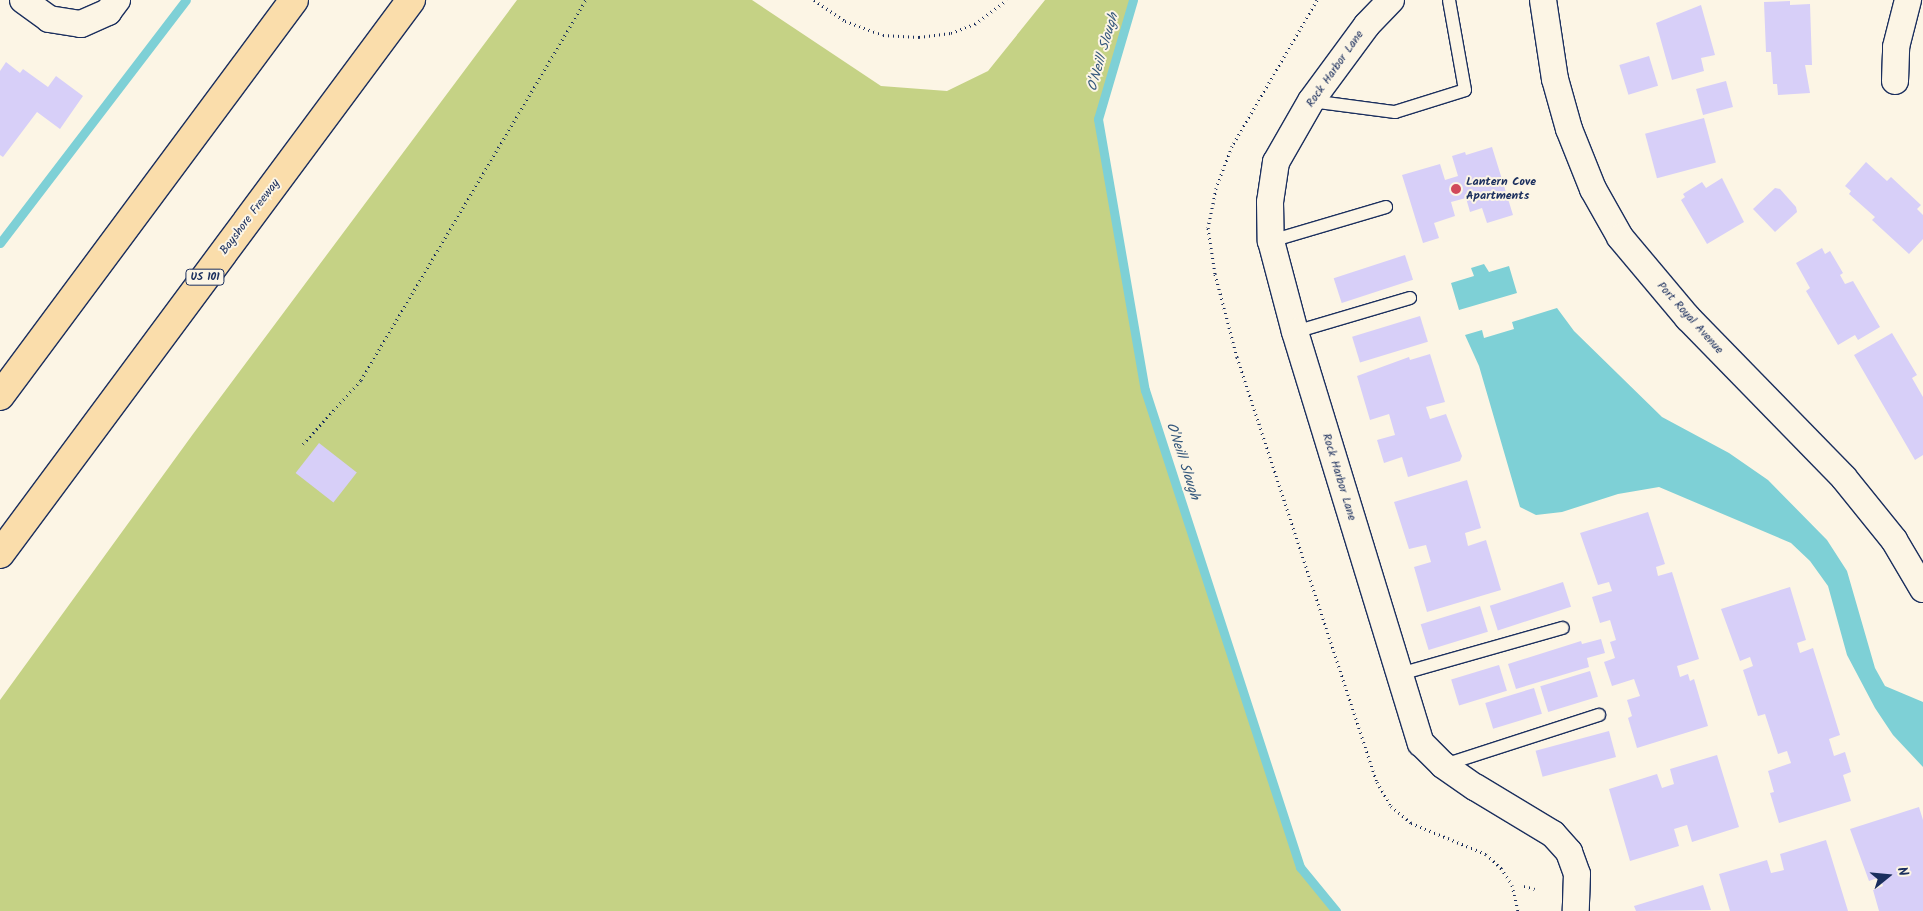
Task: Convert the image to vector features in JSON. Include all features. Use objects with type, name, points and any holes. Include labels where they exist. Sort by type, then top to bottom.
[{"type":"highway","points":[[0,396],[294,0]]},
{"type":"highway","name":"Bayshore Freeway","points":[[0,554],[411,0]]},
{"type":"street","points":[[23,0],[49,19],[80,24],[108,12],[116,0]]},
{"type":"street","name":"Rock Harbor Lane","points":[[1391,0],[1367,25],[1311,101],[1276,162],[1270,202],[1271,241],[1295,332],[1421,742],[1444,765],[1553,834],[1569,852],[1577,874],[1576,911]]},
{"type":"street","name":"Port Royal Avenue","points":[[1543,0],[1555,79],[1569,129],[1593,189],[1620,237],[1688,318],[1844,478],[1894,540],[1923,589]]},
{"type":"street","points":[[1895,80],[1896,47],[1908,0]]},
{"type":"lane","points":[[1311,101],[1395,112],[1465,90],[1449,0]]},
{"type":"lane","points":[[1271,241],[1386,207]]},
{"type":"lane","points":[[1295,332],[1410,298]]},
{"type":"lane","points":[[1400,674],[1563,628]]},
{"type":"lane","points":[[1444,765],[1598,716]]},
{"type":"path","points":[[303,444],[361,380],[586,0]]},
{"type":"path","points":[[814,0],[845,21],[883,35],[920,37],[951,33],[975,24],[1007,0]]},
{"type":"path","points":[[1524,886],[1535,889]]},
{"type":"green space","points":[[517,0],[752,0],[881,86],[947,91],[988,71],[1045,0],[1133,0],[1098,119],[1145,390],[1300,867],[1336,911],[0,911],[0,700],[193,434]]},
{"type":"water","points":[[1484,264],[1489,272],[1509,266],[1517,293],[1459,310],[1451,283],[1474,276],[1471,268]]},
{"type":"water","points":[[1557,308],[1574,331],[1662,417],[1729,453],[1768,480],[1827,540],[1847,571],[1875,668],[1885,686],[1923,702],[1923,767],[1893,735],[1875,708],[1847,655],[1828,586],[1810,561],[1791,543],[1659,487],[1618,494],[1562,512],[1536,515],[1520,507],[1479,366],[1465,335],[1482,330],[1484,338],[1514,329],[1512,322]]},
{"type":"building","points":[[1790,1],[1790,5],[1810,4],[1812,65],[1805,65],[1810,93],[1778,95],[1777,84],[1773,84],[1771,52],[1766,52],[1764,2]]},
{"type":"building","points":[[1701,5],[1715,55],[1701,58],[1704,71],[1672,80],[1656,23]]},
{"type":"building","points":[[1649,56],[1658,86],[1628,95],[1619,65]]},
{"type":"building","points":[[6,62],[20,73],[23,69],[48,87],[56,76],[83,96],[60,129],[37,112],[3,157],[0,155],[0,71]]},
{"type":"building","points":[[1726,81],[1733,107],[1703,115],[1696,89]]},
{"type":"building","points":[[1704,118],[1716,162],[1657,178],[1645,134]]},
{"type":"building","name":"Lantern Cove Apartments","points":[[1492,147],[1513,215],[1487,223],[1482,208],[1470,212],[1466,198],[1451,202],[1455,216],[1434,223],[1439,238],[1423,243],[1402,175],[1440,164],[1445,180],[1458,176],[1452,156],[1465,152],[1466,155]]},
{"type":"building","points":[[1866,162],[1887,181],[1891,177],[1921,205],[1917,209],[1923,215],[1923,239],[1909,254],[1872,220],[1875,217],[1849,194],[1851,191],[1845,186]]},
{"type":"building","points":[[1722,178],[1744,222],[1707,244],[1681,200],[1685,197],[1683,194],[1702,182],[1706,188]]},
{"type":"building","points":[[1775,188],[1780,189],[1796,207],[1797,212],[1775,232],[1753,209]]},
{"type":"building","points":[[1822,248],[1825,254],[1830,251],[1843,273],[1840,275],[1845,284],[1853,281],[1880,327],[1858,340],[1855,335],[1838,345],[1806,291],[1810,288],[1796,263]]},
{"type":"building","points":[[1405,255],[1413,280],[1342,303],[1334,278]]},
{"type":"building","points":[[1420,316],[1428,342],[1360,363],[1352,337]]},
{"type":"building","points":[[1892,333],[1917,375],[1912,378],[1923,397],[1923,455],[1915,460],[1854,355]]},
{"type":"building","points":[[1430,354],[1445,402],[1426,407],[1430,419],[1446,414],[1462,456],[1460,461],[1408,477],[1402,457],[1384,463],[1377,440],[1395,435],[1389,414],[1370,420],[1357,376],[1409,357],[1410,360]]},
{"type":"building","points":[[319,443],[357,473],[333,502],[296,473]]},
{"type":"building","points":[[1467,480],[1481,528],[1465,533],[1468,546],[1486,540],[1501,590],[1427,612],[1414,567],[1431,562],[1426,545],[1409,549],[1394,502]]},
{"type":"building","points":[[1648,512],[1665,564],[1656,567],[1658,576],[1672,572],[1699,659],[1677,666],[1680,677],[1688,674],[1690,681],[1694,679],[1708,726],[1637,748],[1628,718],[1632,716],[1627,700],[1640,696],[1634,679],[1612,686],[1604,662],[1615,658],[1610,642],[1616,640],[1610,620],[1600,623],[1592,597],[1612,591],[1609,582],[1598,585],[1580,533]]},
{"type":"building","points":[[1563,582],[1571,607],[1498,631],[1490,606]]},
{"type":"building","points":[[1790,587],[1806,640],[1797,643],[1800,653],[1813,648],[1840,735],[1829,739],[1834,756],[1845,752],[1851,772],[1843,775],[1851,801],[1779,823],[1770,793],[1774,792],[1768,771],[1791,763],[1787,751],[1778,754],[1765,714],[1758,716],[1743,670],[1753,666],[1750,657],[1740,661],[1721,609]]},
{"type":"building","points":[[1480,606],[1488,632],[1429,650],[1421,624]]},
{"type":"building","points":[[1601,639],[1605,653],[1587,658],[1589,667],[1516,689],[1508,664],[1581,641],[1582,644]]},
{"type":"building","points":[[1499,665],[1507,691],[1459,705],[1451,680]]},
{"type":"building","points":[[1590,671],[1598,697],[1548,712],[1540,686]]},
{"type":"building","points":[[1534,688],[1542,714],[1493,729],[1485,703]]},
{"type":"building","points":[[1609,731],[1616,757],[1543,777],[1536,751]]},
{"type":"building","points":[[1717,755],[1739,827],[1692,842],[1687,825],[1674,829],[1679,846],[1630,861],[1609,789],[1657,774],[1662,788],[1674,784],[1670,769]]},
{"type":"building","points":[[1919,807],[1923,820],[1923,911],[1879,911],[1873,890],[1883,886],[1880,877],[1869,881],[1850,829]]},
{"type":"building","points":[[1826,840],[1848,911],[1730,911],[1719,874],[1767,860],[1771,873],[1784,870],[1780,854]]},
{"type":"building","points":[[1703,885],[1711,910],[1636,911],[1634,906]]},
{"type":"waterway","points":[[0,243],[186,0]]},
{"type":"waterway","name":"O'Neill Slough","points":[[1133,0],[1098,119],[1145,390],[1300,867],[1336,911]]},
{"type":"place","name":"Lantern Cove Apartments","points":[[1456,189]]}]
